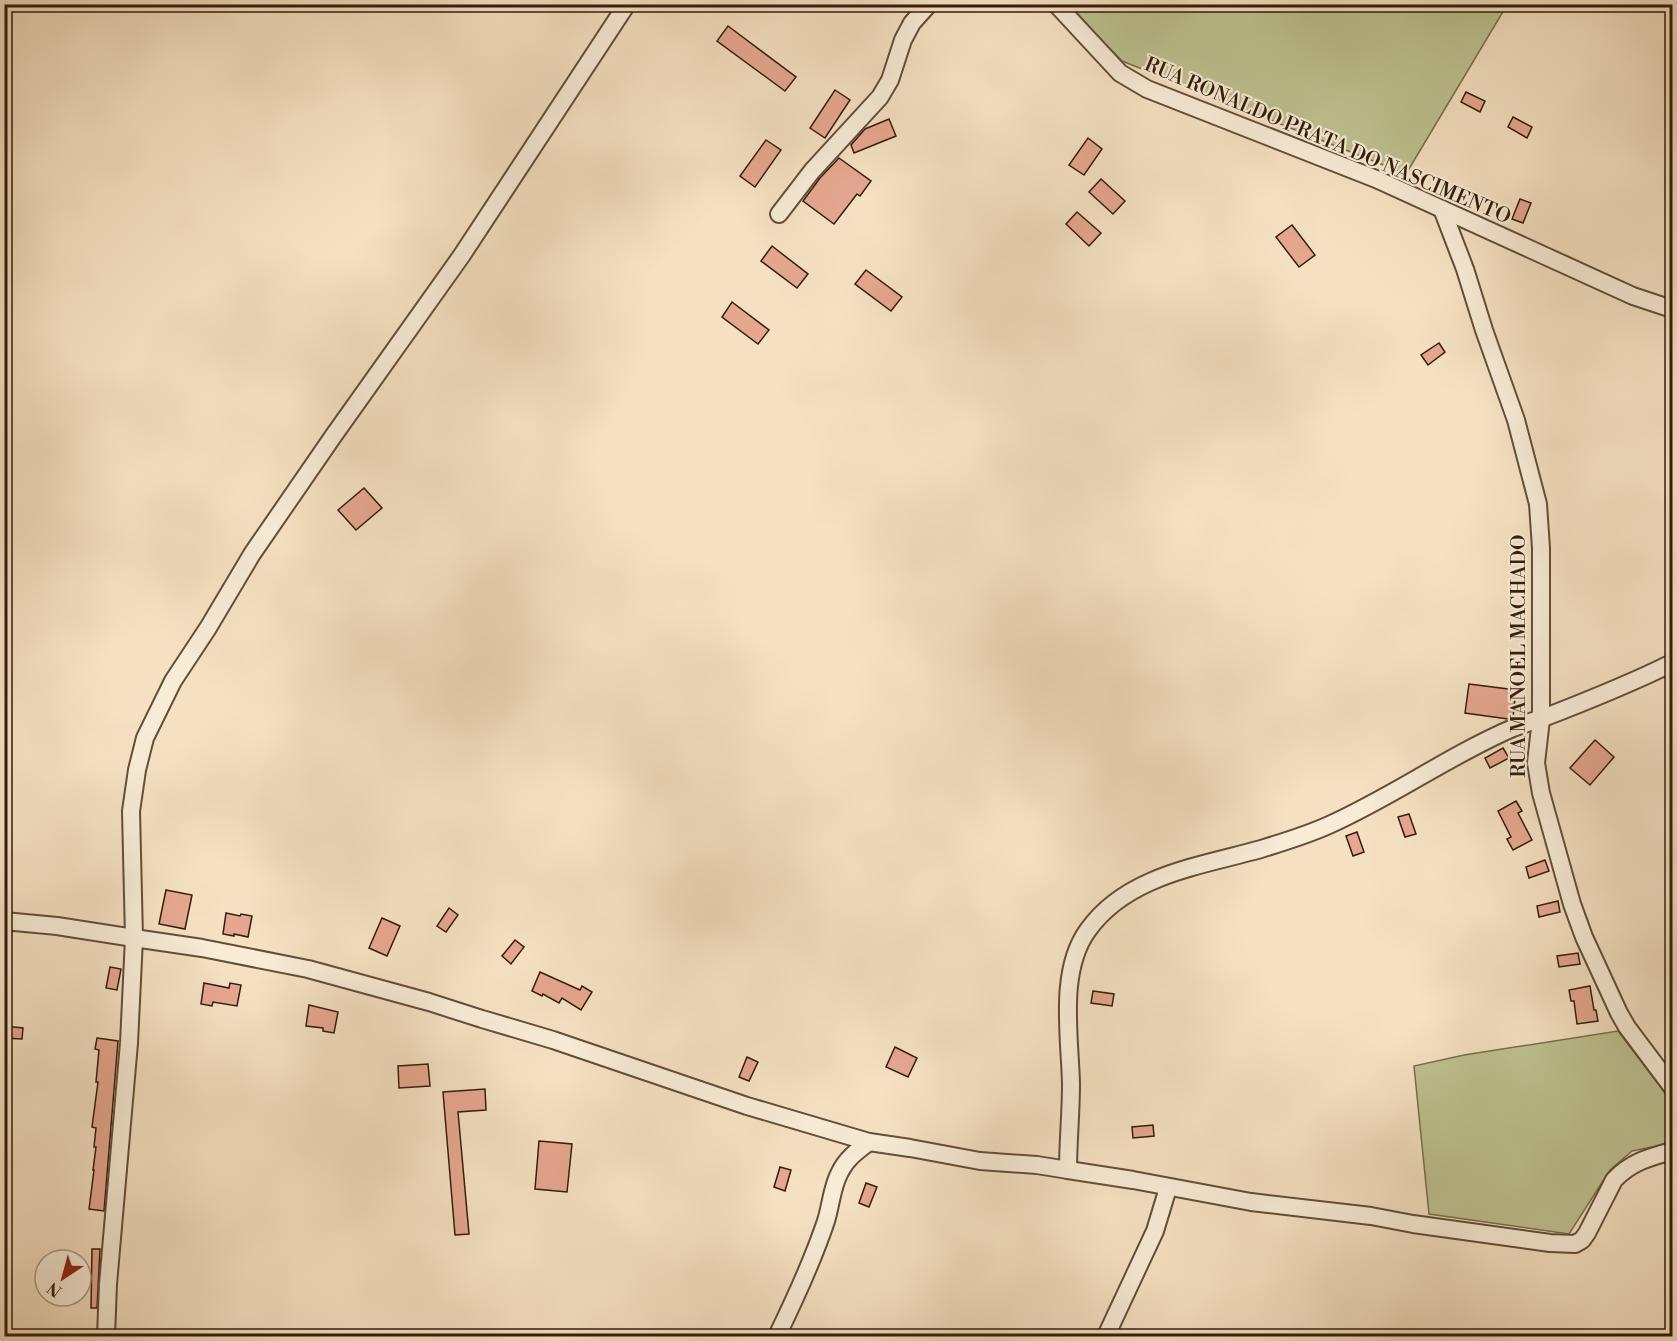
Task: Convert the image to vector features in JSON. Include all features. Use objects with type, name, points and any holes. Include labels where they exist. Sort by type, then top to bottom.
[{"type":"street","points":[[106,1336],[108,1284],[129,1043],[134,938],[131,811],[137,770],[145,738],[173,681],[252,554],[462,255],[627,4]]},
{"type":"street","points":[[780,214],[812,171],[884,92],[903,40],[912,23],[929,4]]},
{"type":"street","name":"RUA RONALDO PRATA DO NASCIMENTO","points":[[1056,4],[1120,73],[1147,89],[1376,179],[1633,296],[1672,309]]},
{"type":"street","name":"RUA MANOEL MACHADO","points":[[1442,209],[1516,420],[1538,504],[1541,719],[1536,763],[1538,777],[1572,904],[1584,937],[1618,1013],[1672,1087]]},
{"type":"street","points":[[1068,1170],[1071,1093],[1069,992],[1077,948],[1088,930],[1104,912],[1130,893],[1163,876],[1280,843],[1328,825],[1359,811],[1513,728],[1645,677],[1672,663]]},
{"type":"street","points":[[4,921],[57,926],[202,948],[308,969],[429,1002],[553,1040],[747,1106],[869,1142],[980,1161],[1037,1165],[1133,1180],[1251,1202],[1575,1244],[1587,1233],[1611,1187],[1627,1167],[1672,1151]]},
{"type":"street","points":[[777,1336],[826,1222],[839,1173],[845,1162],[869,1142]]},
{"type":"street","points":[[1106,1336],[1155,1231],[1168,1188]]},
{"type":"green space","points":[[1067,5],[1507,5],[1406,174],[1122,61]]},
{"type":"green space","points":[[1618,1031],[1672,1102],[1672,1143],[1632,1151],[1610,1170],[1569,1234],[1429,1214],[1414,1066],[1464,1055]]},
{"type":"building","points":[[728,26],[796,77],[785,91],[717,41]]},
{"type":"building","points":[[835,90],[850,100],[825,138],[810,128]]},
{"type":"building","points":[[1466,92],[1485,101],[1480,112],[1461,102]]},
{"type":"building","points":[[1513,117],[1532,127],[1527,138],[1508,127]]},
{"type":"building","points":[[889,119],[896,136],[854,153],[851,145],[865,129]]},
{"type":"building","points":[[1088,138],[1102,149],[1084,175],[1069,165]]},
{"type":"building","points":[[766,140],[781,150],[755,187],[740,176]]},
{"type":"building","points":[[839,158],[871,181],[860,196],[857,194],[834,224],[803,201]]},
{"type":"building","points":[[1101,179],[1125,201],[1113,214],[1089,192]]},
{"type":"building","points":[[1520,199],[1531,203],[1523,223],[1512,219]]},
{"type":"building","points":[[1077,212],[1101,233],[1089,246],[1066,224]]},
{"type":"building","points":[[1292,225],[1315,255],[1299,267],[1276,237]]},
{"type":"building","points":[[772,246],[808,274],[797,288],[761,261]]},
{"type":"building","points":[[866,270],[902,297],[891,311],[855,284]]},
{"type":"building","points":[[732,302],[769,330],[758,344],[722,317]]},
{"type":"building","points":[[1439,343],[1445,352],[1428,365],[1421,355]]},
{"type":"building","points":[[364,488],[382,508],[356,530],[338,510]]},
{"type":"building","points":[[1469,684],[1516,690],[1513,717],[1508,719],[1465,713]]},
{"type":"building","points":[[1595,740],[1614,757],[1590,785],[1570,768]]},
{"type":"building","points":[[1503,748],[1509,758],[1490,768],[1485,758]]},
{"type":"building","points":[[1516,801],[1522,811],[1518,813],[1532,840],[1513,850],[1507,839],[1511,837],[1498,811]]},
{"type":"building","points":[[1409,814],[1416,834],[1405,837],[1398,817]]},
{"type":"building","points":[[1357,832],[1364,852],[1353,856],[1346,836]]},
{"type":"building","points":[[1545,860],[1549,871],[1529,878],[1526,867]]},
{"type":"building","points":[[166,890],[192,895],[185,929],[159,924]]},
{"type":"building","points":[[1558,901],[1560,912],[1539,917],[1537,906]]},
{"type":"building","points":[[449,908],[458,915],[446,932],[437,926]]},
{"type":"building","points":[[226,913],[252,916],[248,937],[223,934]]},
{"type":"building","points":[[382,918],[400,926],[387,956],[369,948]]},
{"type":"building","points":[[515,940],[524,947],[511,964],[502,956]]},
{"type":"building","points":[[1578,953],[1580,964],[1559,967],[1557,956]]},
{"type":"building","points":[[110,967],[121,969],[117,990],[106,988]]},
{"type":"building","points":[[540,972],[580,990],[582,986],[592,992],[581,1010],[562,998],[559,1003],[532,991]]},
{"type":"building","points":[[204,983],[229,988],[230,983],[241,985],[237,1006],[213,1002],[212,1006],[201,1004]]},
{"type":"building","points":[[1590,986],[1598,1021],[1577,1024],[1574,1001],[1571,1001],[1569,990]]},
{"type":"building","points":[[1093,991],[1114,994],[1112,1006],[1091,1003]]},
{"type":"building","points":[[309,1005],[338,1012],[334,1033],[323,1031],[323,1028],[306,1026]]},
{"type":"building","points":[[4,1026],[23,1028],[22,1039],[4,1038]]},
{"type":"building","points":[[97,1038],[118,1041],[104,1211],[89,1209],[96,1147],[94,1147],[96,1128],[92,1127],[98,1082],[96,1082],[99,1050],[95,1049]]},
{"type":"building","points":[[895,1047],[917,1058],[908,1077],[886,1067]]},
{"type":"building","points":[[747,1057],[758,1062],[749,1081],[739,1077]]},
{"type":"building","points":[[428,1064],[430,1086],[399,1088],[398,1066]]},
{"type":"building","points":[[485,1089],[486,1110],[458,1112],[469,1234],[455,1235],[443,1092]]},
{"type":"building","points":[[1153,1125],[1154,1136],[1133,1138],[1132,1127]]},
{"type":"building","points":[[539,1141],[572,1144],[567,1192],[535,1189]]},
{"type":"building","points":[[780,1167],[791,1170],[785,1191],[774,1187]]},
{"type":"building","points":[[866,1183],[877,1187],[869,1207],[859,1203]]},
{"type":"building","points":[[93,1249],[100,1249],[97,1308],[93,1308]]}]
